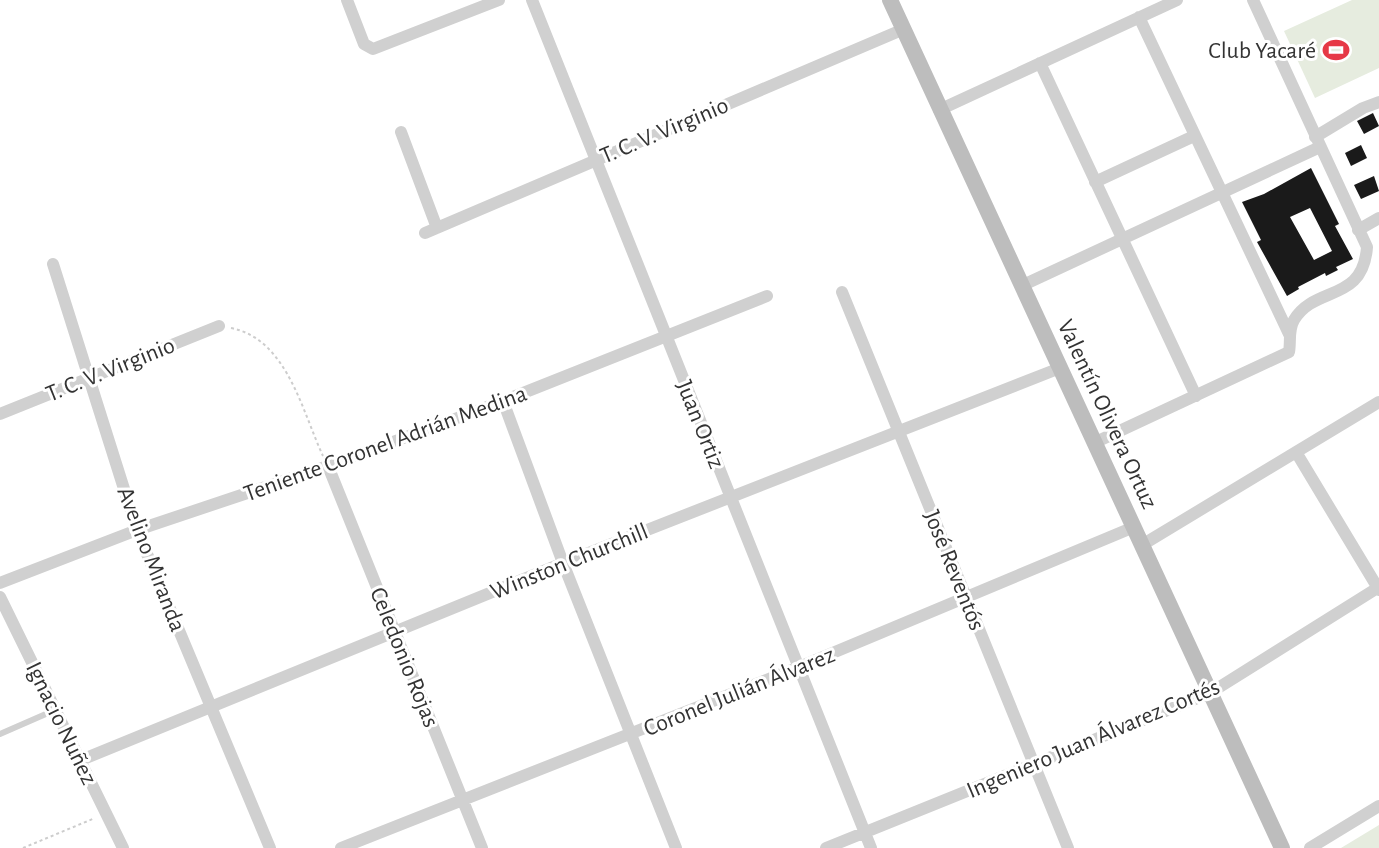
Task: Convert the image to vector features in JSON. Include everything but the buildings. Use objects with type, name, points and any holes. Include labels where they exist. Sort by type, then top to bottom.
[{"type":"street","points":[[348,0],[364,44],[373,50],[499,0]]},
{"type":"street","name":"Juan Ortiz","points":[[532,0],[871,848]]},
{"type":"street","name":"Valentín Olivera Ortuz","points":[[890,0],[1282,848]]},
{"type":"street","points":[[939,110],[1177,0]]},
{"type":"street","points":[[1096,442],[1289,352],[1289,334],[1294,320],[1304,309],[1351,283],[1362,272],[1367,247],[1253,0]]},
{"type":"street","points":[[1139,17],[1289,334]]},
{"type":"street","name":"T. C. V. Virginio","points":[[401,132],[431,230],[904,29]]},
{"type":"street","points":[[1040,63],[1196,396]]},
{"type":"street","points":[[1021,286],[1221,193],[1317,142],[1379,102]]},
{"type":"street","points":[[1095,182],[1194,136]]},
{"type":"street","points":[[1358,230],[1379,218]]},
{"type":"street","name":"Avelino Miranda","points":[[52,264],[137,530],[270,848]]},
{"type":"street","name":"José Reventós","points":[[842,292],[1068,848]]},
{"type":"street","name":"Teniente Coronel Adrián Medina","points":[[0,583],[137,530],[328,466],[503,401],[767,296]]},
{"type":"street","name":"T. C. V. Virginio","points":[[0,414],[219,326]]},
{"type":"street","name":"Winston Churchill","points":[[81,760],[730,496],[1060,368]]},
{"type":"street","points":[[503,401],[563,563],[676,848]]},
{"type":"street","points":[[1142,545],[1379,402]]},
{"type":"street","points":[[1296,452],[1378,588]]},
{"type":"street","name":"Celedonio Rojas","points":[[328,466],[482,848]]},
{"type":"street","name":"Coronel Julián Álvarez","points":[[341,848],[799,667],[1134,527]]},
{"type":"street","name":"Ingeniero Juan Álvarez Cortés","points":[[826,848],[1210,693],[1378,588]]},
{"type":"street","name":"Ignacio Nuñez","points":[[0,597],[123,848]]},
{"type":"street","points":[[1310,848],[1379,806]]},
{"type":"lane","points":[[0,734],[56,709]]},
{"type":"path","points":[[219,326],[244,331],[270,348],[288,375],[328,466]]},
{"type":"path","points":[[23,848],[106,813]]},
{"type":"shaded area","name":"Club Yacaré","points":[[1352,0],[1379,0],[1379,68],[1315,98],[1284,31]]},
{"type":"shaded area","points":[[1379,825],[1379,848],[1341,848]]},
{"type":"place","name":"Club Yacaré","points":[[1336,50]]}]
